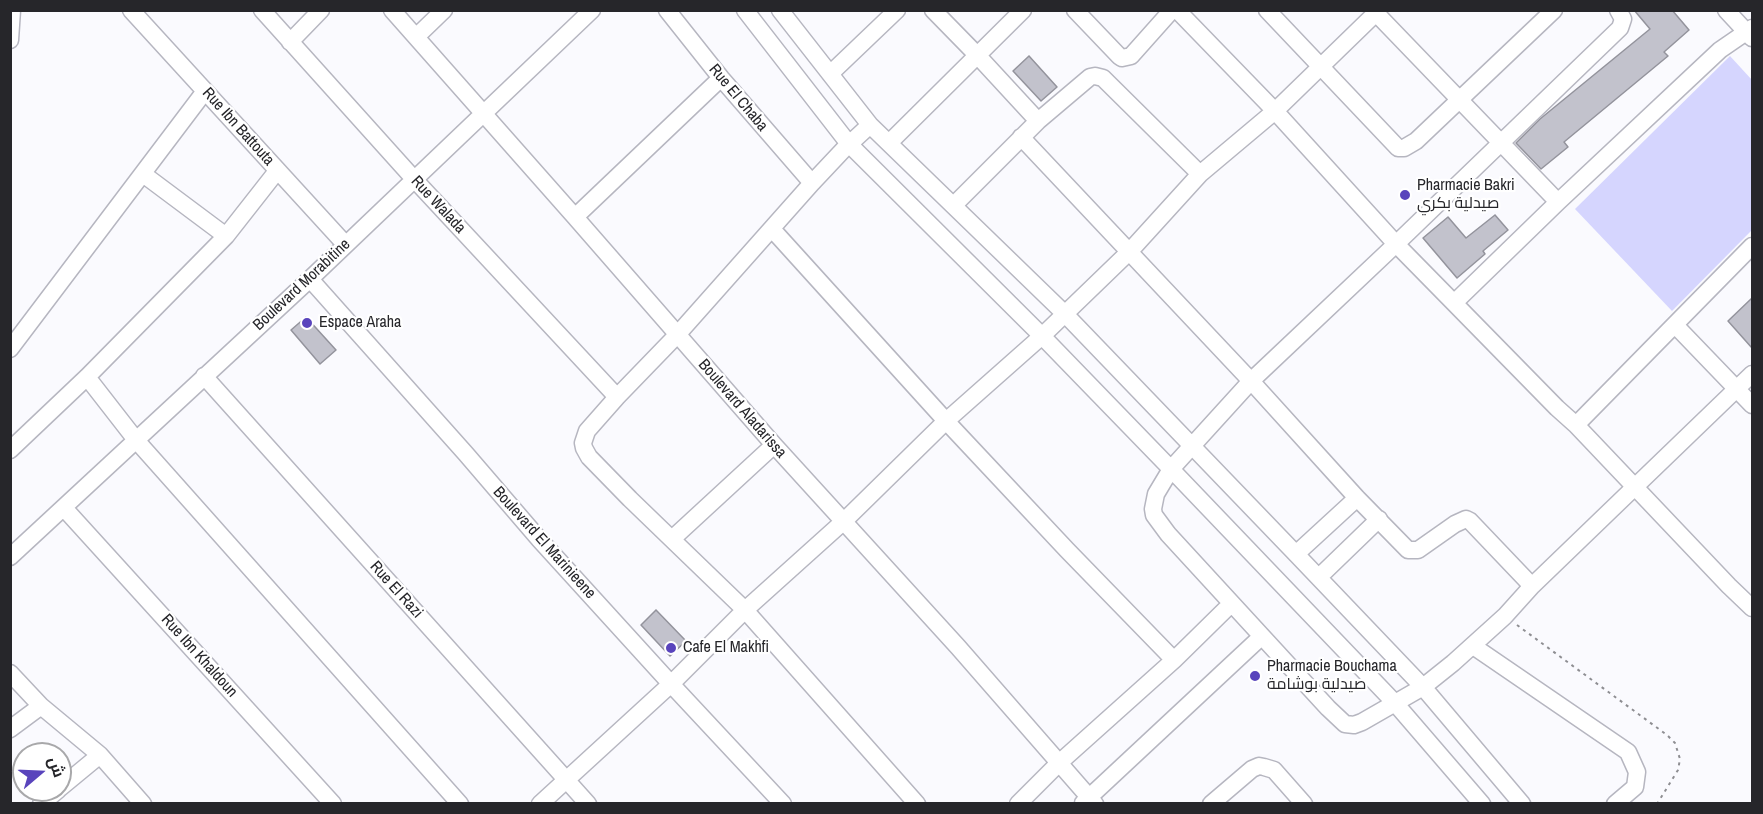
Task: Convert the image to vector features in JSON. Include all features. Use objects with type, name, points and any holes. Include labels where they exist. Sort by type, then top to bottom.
[{"type":"street","points":[[10,40],[12,10]]},
{"type":"street","name":"Rue Ibn Battouta","points":[[131,10],[345,244]]},
{"type":"street","name":"Rue Walada","points":[[262,10],[414,179],[617,396]]},
{"type":"street","points":[[290,42],[321,10]]},
{"type":"street","name":"Boulevard Aladarissa","points":[[393,10],[774,445],[958,647],[1089,801]]},
{"type":"street","points":[[416,37],[444,10]]},
{"type":"street","name":"Boulevard Morabitine","points":[[10,557],[310,279],[592,10]]},
{"type":"street","name":"Rue El Chaba","points":[[667,10],[721,78],[812,183]]},
{"type":"street","points":[[745,10],[849,144],[1172,469],[1395,703],[1482,804]]},
{"type":"street","points":[[830,74],[897,10]]},
{"type":"street","points":[[933,10],[1038,121]]},
{"type":"street","points":[[890,142],[1023,10]]},
{"type":"street","points":[[1075,10],[1122,58],[1131,56],[1172,10]]},
{"type":"street","points":[[1177,10],[1275,111],[1396,244],[1576,425],[1729,586],[1752,605]]},
{"type":"street","points":[[1267,10],[1398,148],[1404,148],[1416,141],[1554,10]]},
{"type":"street","points":[[1618,10],[1623,19],[1620,27],[1251,381],[1191,446],[1172,469],[1156,494],[1154,515],[1168,534],[1261,637],[1345,724],[1354,725],[1423,687],[1473,646],[1752,374]]},
{"type":"street","points":[[1454,303],[1720,50],[1750,33],[1726,10]]},
{"type":"street","points":[[784,12],[870,125],[1065,314],[1319,577],[1423,687],[1522,804]]},
{"type":"street","points":[[540,804],[844,521],[946,421],[1042,336],[1130,251],[1200,174],[1275,111],[1376,12],[1558,202]]},
{"type":"street","points":[[954,205],[1038,121],[1090,77],[1099,77],[1108,82],[1200,174]]},
{"type":"street","points":[[576,217],[721,78]]},
{"type":"street","points":[[10,349],[205,91]]},
{"type":"street","points":[[870,125],[812,183],[677,335],[617,396],[587,431],[583,439],[584,448],[589,457],[621,491],[746,610],[917,804]]},
{"type":"street","points":[[1021,137],[1408,550],[1418,550],[1462,519],[1470,521],[1532,586]]},
{"type":"street","points":[[10,450],[87,377],[226,236],[277,171]]},
{"type":"street","points":[[143,174],[226,236]]},
{"type":"street","points":[[772,229],[946,421],[1174,660]]},
{"type":"street","points":[[1576,425],[1752,246]]},
{"type":"street","name":"Boulevard El Marinieene","points":[[310,279],[466,454],[538,539],[783,804]]},
{"type":"street","points":[[1675,325],[1752,405]]},
{"type":"street","name":"Rue El Razi","points":[[204,376],[588,804]]},
{"type":"street","points":[[87,377],[136,440],[460,804]]},
{"type":"street","points":[[672,539],[774,445]]},
{"type":"street","points":[[1296,554],[1357,498]]},
{"type":"street","name":"Rue Ibn Khaldoun","points":[[64,508],[333,804]]},
{"type":"street","points":[[1319,577],[1379,519]]},
{"type":"street","points":[[1018,804],[1059,763],[1174,660],[1231,604]]},
{"type":"street","points":[[1089,801],[1261,637]]},
{"type":"street","points":[[1473,646],[1628,752],[1637,772],[1635,787],[1615,804]]},
{"type":"street","points":[[10,673],[41,705],[100,755],[143,804]]},
{"type":"street","points":[[10,729],[41,705]]},
{"type":"street","points":[[72,778],[100,755]]},
{"type":"street","points":[[1211,804],[1252,769],[1264,766],[1274,770],[1304,804]]},
{"type":"path","points":[[1505,616],[1668,735],[1675,743],[1680,759],[1678,770],[1657,804]]},
{"type":"shaded area","points":[[1730,56],[1752,80],[1752,230],[1672,311],[1575,209]]},
{"type":"building","points":[[1634,10],[1672,10],[1689,30],[1664,52],[1668,56],[1564,142],[1568,147],[1541,169],[1516,143],[1540,119],[1650,29]]},
{"type":"building","points":[[1029,56],[1057,87],[1041,101],[1013,71]]},
{"type":"building","points":[[1495,215],[1508,230],[1483,251],[1485,254],[1457,278],[1423,238],[1448,217],[1466,238]]},
{"type":"building","points":[[1752,298],[1752,348],[1728,321]]},
{"type":"building","points":[[306,317],[336,350],[320,364],[291,330]]},
{"type":"building","points":[[656,610],[686,641],[670,656],[641,625]]},
{"type":"place","name":"Pharmacie Bakri صيدلية بكري","points":[[1405,195]]},
{"type":"place","name":"Espace Araha","points":[[307,323]]},
{"type":"place","name":"Cafe El Makhfi","points":[[671,648]]},
{"type":"place","name":"Pharmacie Bouchama صيدلية بوشامة","points":[[1255,676]]}]
